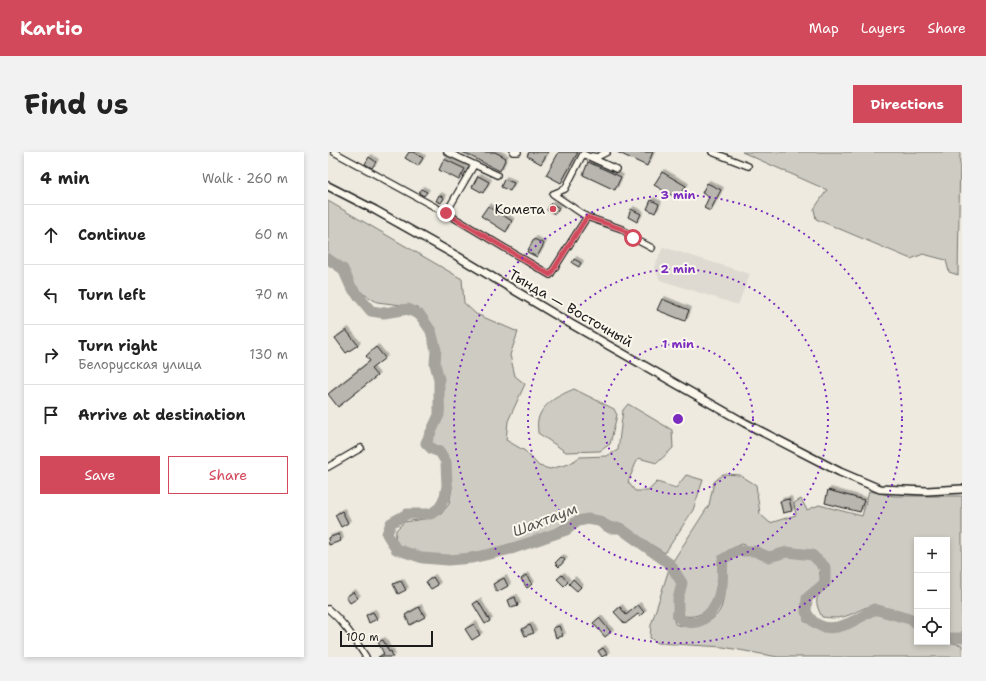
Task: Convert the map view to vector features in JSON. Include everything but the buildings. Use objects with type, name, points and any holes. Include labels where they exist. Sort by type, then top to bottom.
[{"type":"street","points":[[334,152],[446,213],[550,275],[587,217]]},
{"type":"street","points":[[447,152],[497,175]]},
{"type":"street","points":[[513,152],[518,152]]},
{"type":"street","points":[[583,154],[597,157],[607,152]]},
{"type":"street","points":[[712,152],[748,166]]},
{"type":"street","points":[[583,154],[616,169]]},
{"type":"street","points":[[583,154],[565,189],[553,194],[587,217],[622,229],[633,238],[652,248]]},
{"type":"street","points":[[446,213],[474,164]]},
{"type":"street","name":"Тында — Восточный","points":[[328,186],[375,210],[450,252],[571,324],[745,423],[840,472],[880,489],[962,489]]},
{"type":"street","points":[[328,467],[361,448]]},
{"type":"street","points":[[328,609],[337,617],[357,642],[366,657]]},
{"type":"shaded area","points":[[742,152],[960,152],[958,275],[949,272],[946,260],[923,254],[911,259],[816,219],[814,209],[827,190]]},
{"type":"shaded area","points":[[328,201],[462,279],[464,303],[476,314],[518,332],[510,355],[515,376],[525,384],[508,421],[506,440],[525,451],[539,466],[550,469],[569,464],[580,457],[607,456],[618,450],[623,410],[628,404],[672,430],[673,448],[657,463],[638,458],[628,482],[635,491],[648,491],[657,482],[676,488],[686,475],[703,480],[693,510],[665,553],[620,525],[587,516],[575,518],[555,529],[530,538],[489,550],[456,556],[424,554],[402,548],[395,542],[396,530],[404,522],[424,519],[441,514],[449,504],[452,488],[450,463],[441,448],[431,442],[444,411],[443,376],[439,364],[439,344],[430,323],[417,307],[377,302],[362,293],[352,283],[348,269],[328,253]]},
{"type":"shaded area","points":[[663,247],[750,274],[738,305],[660,280],[654,267]]},
{"type":"shaded area","points":[[574,389],[614,409],[617,415],[610,444],[600,451],[566,452],[538,433],[538,420],[547,404]]},
{"type":"shaded area","points":[[723,474],[740,475],[756,485],[760,514],[770,523],[796,515],[794,503],[801,499],[807,510],[819,505],[862,516],[869,491],[894,496],[962,496],[962,636],[950,636],[950,537],[914,537],[914,618],[895,610],[876,606],[866,607],[842,617],[822,617],[817,600],[818,595],[827,584],[828,578],[825,564],[821,559],[812,553],[800,549],[784,549],[765,552],[742,544],[728,551],[721,557],[714,595],[707,609],[694,616],[684,616],[680,601],[684,581],[673,561],[709,505],[714,482]]},
{"type":"shaded area","points":[[752,553],[766,559],[788,555],[813,559],[819,572],[820,583],[805,596],[804,621],[825,631],[834,632],[843,629],[864,617],[879,614],[910,622],[914,625],[914,645],[950,645],[950,643],[962,645],[962,657],[778,657],[723,647],[658,643],[650,638],[651,625],[669,569],[678,586],[674,603],[673,616],[675,624],[681,626],[701,625],[713,619],[721,608],[724,593],[725,565],[730,559]]},
{"type":"waterway","name":"Шахтаум","points":[[328,259],[343,269],[351,287],[371,311],[384,313],[408,309],[420,315],[431,331],[436,350],[435,364],[439,379],[439,415],[426,443],[432,449],[440,452],[446,462],[447,486],[445,496],[440,507],[431,514],[407,514],[391,523],[387,534],[396,549],[423,558],[448,560],[472,558],[511,549],[566,530],[578,521],[588,519],[599,521],[610,528],[620,528],[670,564],[682,583],[678,599],[678,617],[686,622],[694,623],[700,621],[711,611],[718,598],[722,585],[723,559],[738,551],[754,551],[769,557],[787,552],[812,555],[825,567],[825,583],[807,598],[806,612],[813,621],[821,626],[829,628],[845,625],[874,609],[914,621]]},
{"type":"waterway","name":"Шахтаум","points":[[950,638],[962,638]]},
{"type":"place","name":"Комета","points":[[553,209]]},
{"type":"route","points":[[446,213],[550,275],[587,217],[622,229],[633,238]]}]
